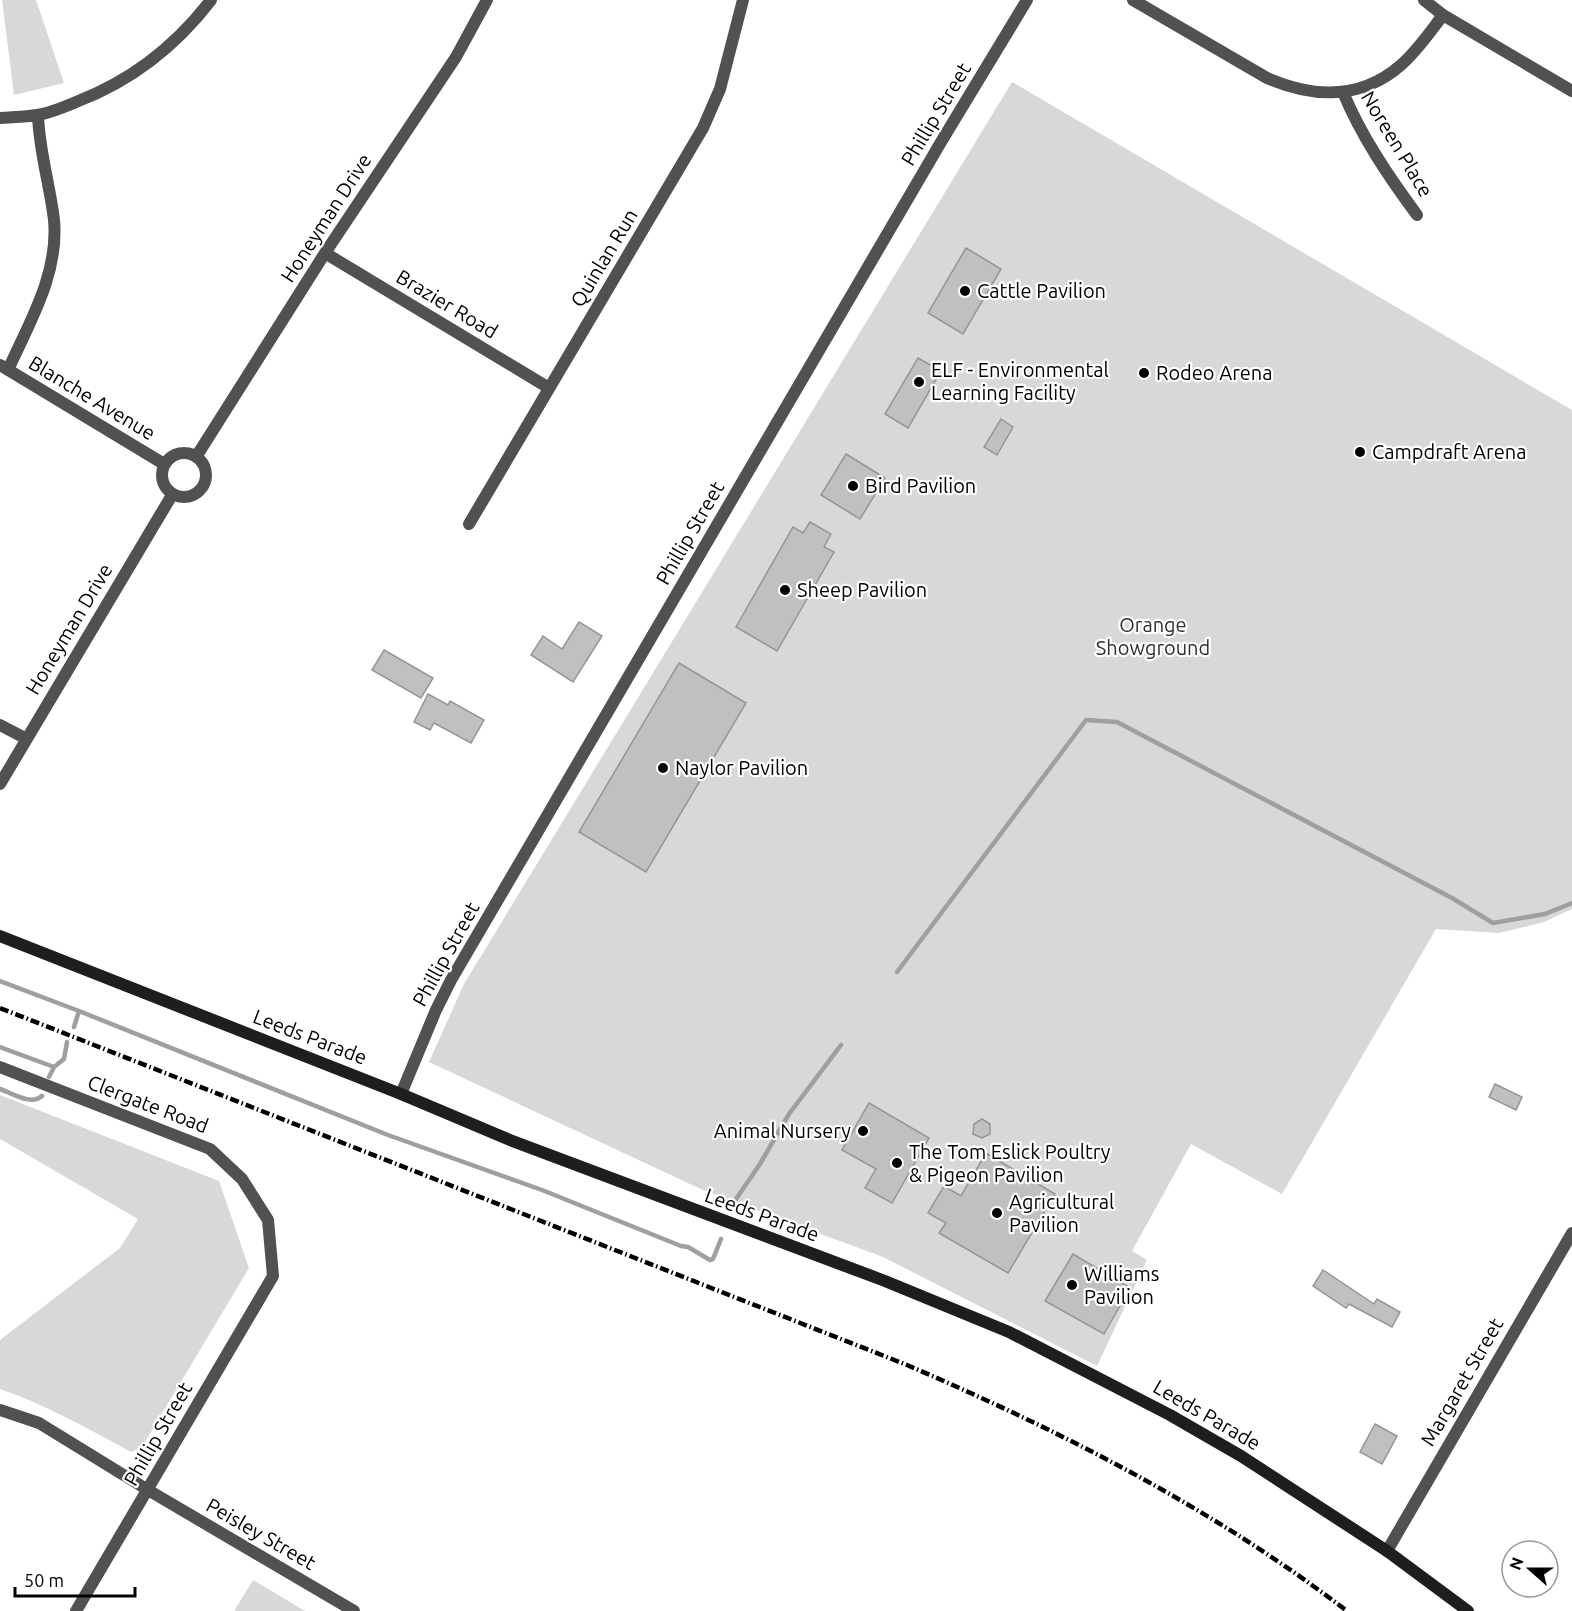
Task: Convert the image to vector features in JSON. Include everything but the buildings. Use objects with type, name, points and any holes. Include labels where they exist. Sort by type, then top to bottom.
[{"type":"main road","name":"Leeds Parade","points":[[0,936],[400,1094],[510,1140],[885,1281],[1009,1332],[1170,1414],[1241,1456],[1387,1551],[1468,1611]]},
{"type":"street","points":[[0,118],[38,115],[93,96],[134,74],[176,40],[211,0]]},
{"type":"street","name":"Honeyman Drive","points":[[196,457],[325,253],[456,57],[487,0]]},
{"type":"street","name":"Quinlan Run","points":[[469,524],[703,128],[720,89],[743,0]]},
{"type":"street","name":"Phillip Street","points":[[400,1094],[451,980],[941,142],[1027,0]]},
{"type":"street","points":[[1133,0],[1267,78],[1286,86],[1322,93],[1360,88],[1400,66],[1416,50],[1443,15]]},
{"type":"street","points":[[1424,0],[1443,15],[1572,92]]},
{"type":"street","name":"Noreen Place","points":[[1343,92],[1357,123],[1398,189],[1418,215]]},
{"type":"street","points":[[4,367],[44,290],[53,255],[54,220],[39,140],[38,115]]},
{"type":"street","name":"Brazier Road","points":[[325,253],[549,388]]},
{"type":"street","name":"Blanche Avenue","points":[[4,367],[164,464]]},
{"type":"street","points":[[179,453],[196,457],[205,469],[204,485],[188,498],[172,495],[162,483],[161,473],[164,464],[173,455],[179,453]]},
{"type":"street","name":"Honeyman Drive","points":[[0,784],[172,495]]},
{"type":"street","points":[[0,725],[26,738]]},
{"type":"street","name":"Clergate Road","points":[[0,1067],[210,1149],[242,1179],[268,1220],[273,1276]]},
{"type":"street","name":"Margaret Street","points":[[1387,1551],[1572,1233]]},
{"type":"street","name":"Phillip Street","points":[[76,1611],[273,1276]]},
{"type":"street","name":"Peisley Street","points":[[0,1410],[39,1423],[354,1611]]},
{"type":"green space","points":[[2,0],[36,0],[64,83],[14,95]]},
{"type":"green space","name":"Orange Showground","points":[[1012,82],[1572,410],[1572,909],[1544,922],[1499,933],[1436,929],[1282,1194],[1191,1144],[1132,1251],[1147,1260],[1097,1366],[883,1257],[705,1191],[429,1062],[464,984]]},
{"type":"green space","points":[[0,1095],[219,1181],[249,1268],[142,1447],[131,1452],[51,1410],[0,1389],[0,1340],[120,1248],[138,1219],[0,1139]]},
{"type":"green space","points":[[253,1580],[305,1611],[234,1611]]},
{"type":"waterway","points":[[897,972],[1086,720],[1117,722],[1452,898],[1493,923],[1545,914],[1572,903]]},
{"type":"waterway","points":[[0,981],[79,1011]]},
{"type":"waterway","points":[[74,1027],[79,1011],[388,1135],[542,1190],[688,1247],[710,1260],[713,1259],[721,1239]]},
{"type":"waterway","points":[[49,1077],[54,1067],[64,1059],[67,1042]]},
{"type":"waterway","points":[[734,1202],[760,1164],[789,1114],[841,1045]]},
{"type":"waterway","points":[[0,1047],[54,1067]]},
{"type":"waterway","points":[[0,1089],[32,1100],[42,1096]]},
{"type":"railway","points":[[0,1008],[907,1365],[1023,1417],[1135,1474],[1243,1539],[1347,1611]]},
{"type":"place","name":"Cattle Pavilion","points":[[965,291]]},
{"type":"place","name":"Rodeo Arena","points":[[1144,373]]},
{"type":"place","name":"ELF - Environmental Learning Facility","points":[[919,382]]},
{"type":"place","name":"Campdraft Arena","points":[[1360,452]]},
{"type":"place","name":"Bird Pavilion","points":[[853,486]]},
{"type":"place","name":"Sheep Pavilion","points":[[785,590]]},
{"type":"place","name":"Naylor Pavilion","points":[[663,768]]},
{"type":"place","name":"Animal Nursery","points":[[863,1131]]},
{"type":"place","name":"The Tom Eslick Poultry & Pigeon Pavilion","points":[[897,1163]]},
{"type":"place","name":"Agricultural Pavilion","points":[[997,1213]]},
{"type":"place","name":"Williams Pavilion","points":[[1072,1285]]}]
